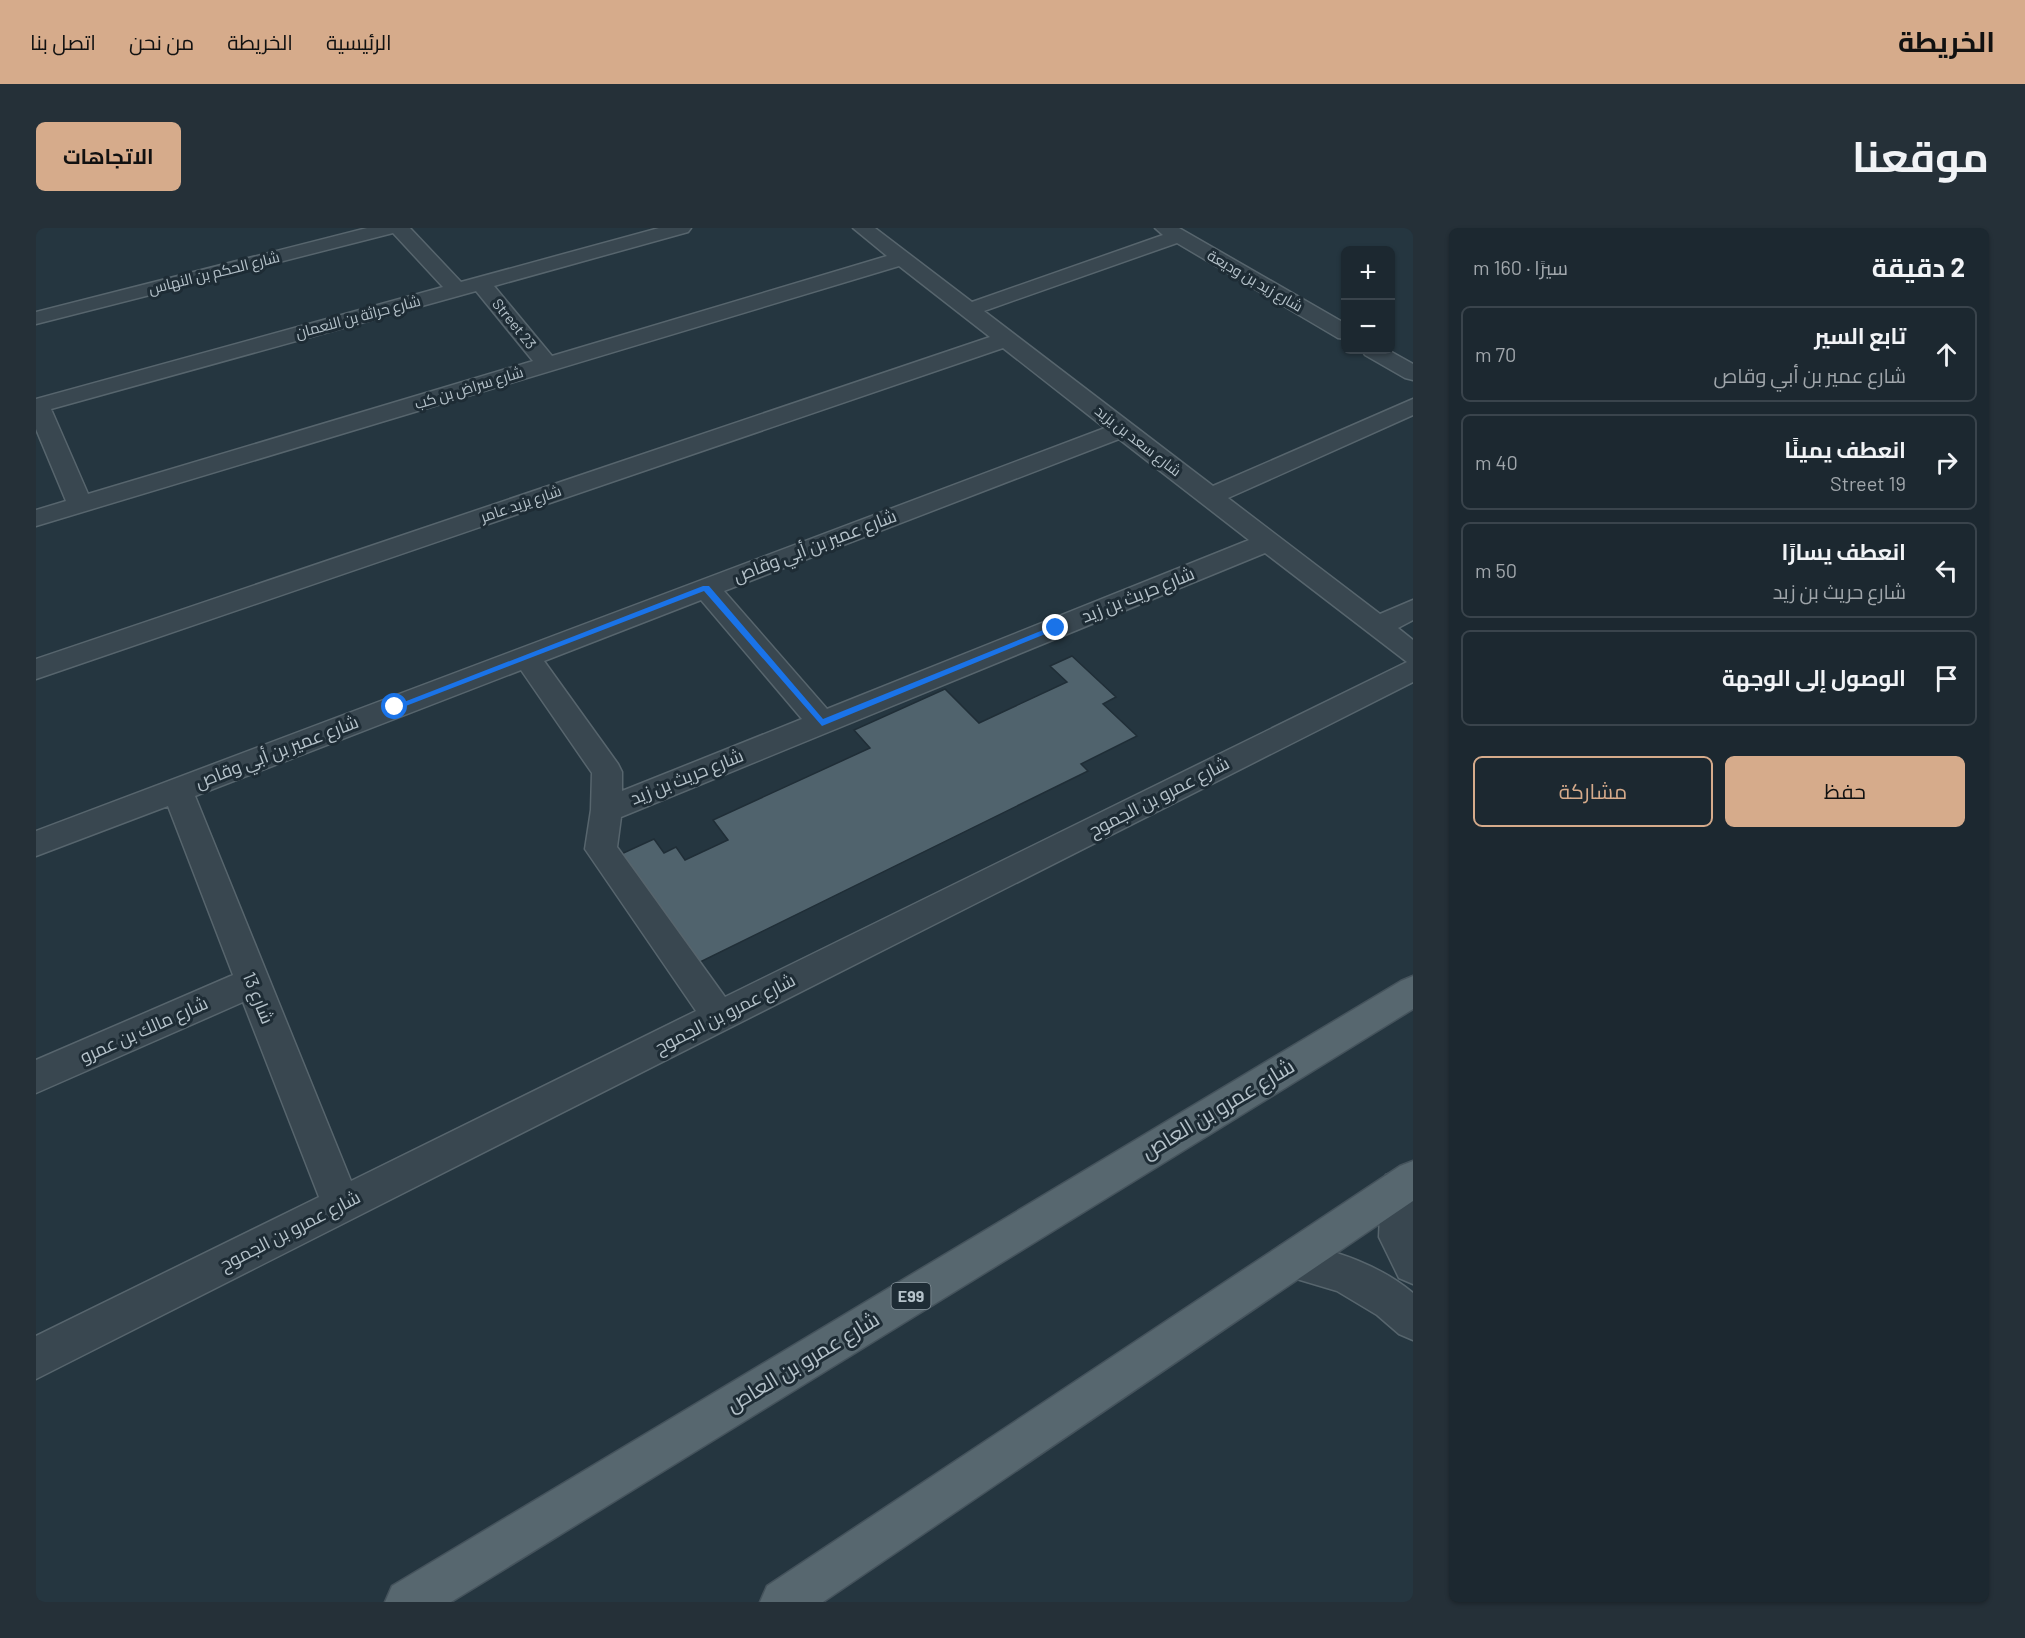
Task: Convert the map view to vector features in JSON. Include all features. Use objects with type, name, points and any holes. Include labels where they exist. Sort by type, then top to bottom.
[{"type":"main road","name":"شارع عمرو بن العاص","points":[[408,1602],[1413,991]]},
{"type":"main road","points":[[783,1602],[1407,1183]]},
{"type":"street","name":"شارع الحكم بن النهاس","points":[[36,318],[391,228]]},
{"type":"street","points":[[399,228],[457,290]]},
{"type":"street","name":"شارع حراثة بن النعمان","points":[[37,406],[681,228]]},
{"type":"street","name":"شارع سعد بن يزيد","points":[[863,228],[1413,654]]},
{"type":"street","points":[[968,310],[1172,232]]},
{"type":"street","name":"شارع زيد بن وديعة","points":[[1172,232],[1341,330]]},
{"type":"street","name":"شارع سراض بن كب","points":[[36,518],[902,258]]},
{"type":"street","name":"Street 23","points":[[481,283],[547,364]]},
{"type":"street","name":"شارع يزيد عامر","points":[[36,669],[1007,339]]},
{"type":"street","points":[[1380,354],[1413,373]]},
{"type":"street","points":[[37,406],[81,505]]},
{"type":"street","points":[[1210,497],[1413,406]]},
{"type":"street","name":"شارع عمير بن أبي وقاص","points":[[36,844],[1123,429]]},
{"type":"street","name":"شارع حريث بن زيد","points":[[606,810],[1269,542]]},
{"type":"street","points":[[706,588],[822,723]]},
{"type":"street","points":[[1378,627],[1413,609]]},
{"type":"street","points":[[527,657],[607,772],[602,849],[720,1017]]},
{"type":"street","name":"شارع عمرو بن الجموح","points":[[36,1358],[1413,670]]},
{"type":"street","name":"شارع 13","points":[[177,790],[251,983],[341,1205]]},
{"type":"street","name":"شارع مالك بن عمرو","points":[[36,1077],[251,983]]},
{"type":"street","points":[[1407,1183],[1399,1237],[1413,1264]]},
{"type":"street","points":[[1294,1260],[1345,1274],[1391,1301],[1413,1320]]},
{"type":"building","points":[[1072,656],[1116,697],[1103,704],[1137,736],[1081,764],[1088,771],[694,965],[619,855],[654,839],[664,853],[676,847],[685,860],[728,840],[713,820],[870,748],[854,730],[945,689],[979,723],[1067,682],[1050,666]]},
{"type":"route","points":[[395,707],[706,588],[822,723],[1056,628]]}]
